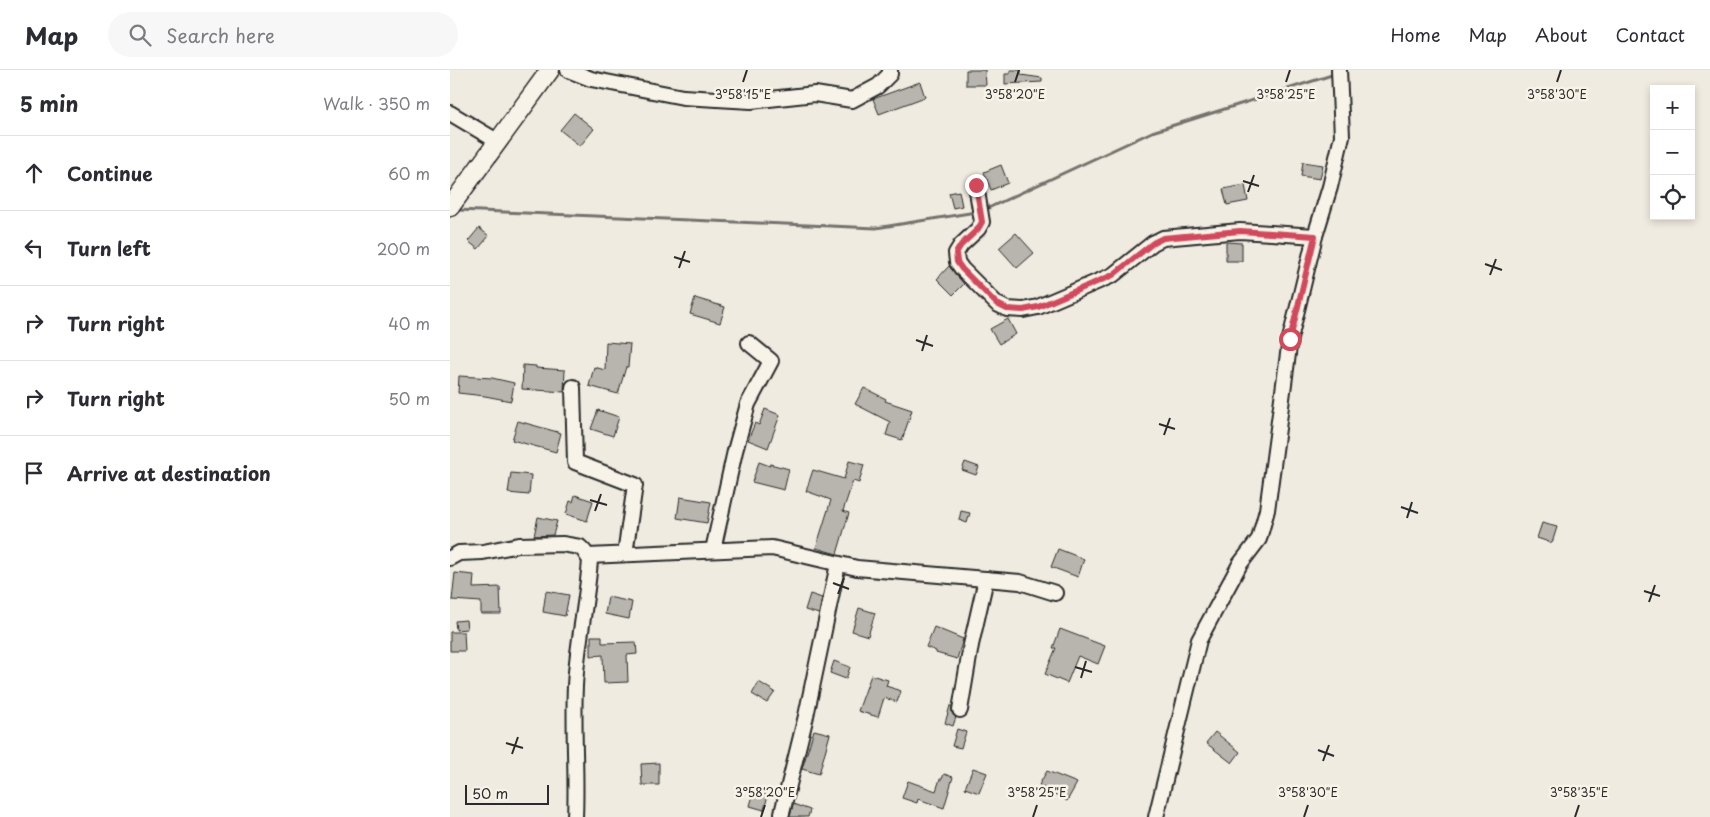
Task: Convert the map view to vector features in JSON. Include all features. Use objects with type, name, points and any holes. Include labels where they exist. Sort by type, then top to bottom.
[{"type":"main road","points":[[450,207],[550,70]]},
{"type":"street","points":[[568,70],[591,79],[684,97],[751,100],[815,94],[852,100],[878,86],[890,74],[890,70]]},
{"type":"street","points":[[1156,817],[1199,640],[1240,564],[1260,539],[1267,510],[1290,339],[1342,136],[1340,70]]},
{"type":"street","points":[[450,113],[497,142]]},
{"type":"street","points":[[976,185],[982,222],[956,253],[957,262],[997,304],[1007,309],[1023,310],[1038,307],[1113,275],[1153,243],[1163,238],[1240,231],[1315,236]]},
{"type":"street","points":[[713,550],[735,451],[748,404],[771,361],[749,343]]},
{"type":"street","points":[[573,387],[575,462],[635,485],[625,554]]},
{"type":"street","points":[[450,558],[459,553],[483,552],[519,545],[562,544],[580,547],[590,560],[587,599],[578,652],[575,686],[575,817]]},
{"type":"street","points":[[588,556],[772,548],[857,568],[1020,582],[1056,593]]},
{"type":"street","points":[[782,813],[806,716],[838,564]]},
{"type":"street","points":[[960,710],[970,645],[986,579]]},
{"type":"building","points":[[966,70],[985,70],[986,85],[966,85]]},
{"type":"building","points":[[1010,70],[1021,70],[1021,75],[1042,78],[1042,82],[1005,84],[1005,74],[1010,74]]},
{"type":"building","points":[[920,82],[925,97],[879,114],[873,99]]},
{"type":"building","points":[[574,113],[594,129],[580,146],[560,130]]},
{"type":"building","points":[[1303,162],[1323,165],[1320,179],[1301,176]]},
{"type":"building","points":[[1001,165],[1008,183],[991,190],[984,172]]},
{"type":"building","points":[[1245,185],[1248,201],[1227,205],[1223,189]]},
{"type":"building","points":[[959,191],[962,206],[953,208],[949,193]]},
{"type":"building","points":[[479,228],[489,236],[478,249],[468,241]]},
{"type":"building","points":[[1016,233],[1034,253],[1017,268],[999,248]]},
{"type":"building","points":[[1226,242],[1242,243],[1242,261],[1226,261]]},
{"type":"building","points":[[949,266],[964,284],[953,295],[937,279]]},
{"type":"building","points":[[695,298],[725,307],[720,323],[690,314]]},
{"type":"building","points":[[1008,319],[1016,334],[999,344],[990,329]]},
{"type":"building","points":[[606,342],[630,344],[628,367],[626,367],[618,394],[589,386],[594,367],[605,370]]},
{"type":"building","points":[[523,365],[565,370],[564,392],[522,389]]},
{"type":"building","points":[[459,376],[492,378],[514,383],[511,401],[458,393]]},
{"type":"building","points":[[864,388],[886,399],[885,401],[912,410],[902,440],[886,435],[890,422],[855,404]]},
{"type":"building","points":[[765,409],[780,415],[768,448],[748,440],[755,423],[759,425]]},
{"type":"building","points":[[598,410],[619,417],[613,436],[591,429]]},
{"type":"building","points":[[518,421],[561,433],[556,452],[512,440]]},
{"type":"building","points":[[849,461],[864,465],[859,483],[853,481],[843,511],[849,513],[837,554],[816,548],[831,500],[806,491],[813,470],[844,479]]},
{"type":"building","points":[[759,462],[789,469],[784,490],[752,482]]},
{"type":"building","points":[[965,462],[979,467],[976,475],[962,470]]},
{"type":"building","points":[[511,473],[531,475],[529,495],[508,493]]},
{"type":"building","points":[[575,495],[593,501],[587,521],[566,514],[570,501],[573,502]]},
{"type":"building","points":[[680,497],[711,502],[707,523],[677,518]]},
{"type":"building","points":[[961,511],[970,513],[967,523],[959,520]]},
{"type":"building","points":[[538,517],[557,521],[553,535],[534,536]]},
{"type":"building","points":[[1542,523],[1557,527],[1552,543],[1537,538]]},
{"type":"building","points":[[1058,549],[1084,559],[1078,577],[1051,567]]},
{"type":"building","points":[[455,573],[474,575],[473,588],[500,587],[501,614],[481,614],[481,602],[452,600]]},
{"type":"building","points":[[546,591],[569,595],[565,616],[543,612]]},
{"type":"building","points":[[810,594],[822,598],[819,614],[805,610]]},
{"type":"building","points":[[608,597],[632,602],[629,619],[605,614]]},
{"type":"building","points":[[859,608],[875,613],[868,636],[852,631]]},
{"type":"building","points":[[466,620],[467,629],[456,630],[455,621]]},
{"type":"building","points":[[934,627],[963,639],[957,659],[936,653],[936,651],[926,647]]},
{"type":"building","points":[[1060,629],[1105,646],[1098,664],[1078,656],[1067,683],[1045,674],[1056,648],[1053,648]]},
{"type":"building","points":[[450,632],[464,632],[465,651],[450,651]]},
{"type":"building","points":[[591,636],[602,636],[602,643],[636,642],[637,654],[627,655],[628,682],[604,683],[603,655],[591,656]]},
{"type":"building","points":[[834,661],[850,667],[846,679],[830,673]]},
{"type":"building","points":[[871,675],[888,680],[886,686],[901,691],[897,702],[884,698],[878,717],[858,711]]},
{"type":"building","points":[[759,682],[775,692],[767,703],[752,694]]},
{"type":"building","points":[[950,706],[952,706],[952,713],[956,717],[953,726],[945,723]]},
{"type":"building","points":[[957,729],[966,732],[961,748],[952,746]]},
{"type":"building","points":[[814,730],[830,734],[819,774],[802,769]]},
{"type":"building","points":[[1215,732],[1240,752],[1232,763],[1206,743]]},
{"type":"building","points":[[659,763],[659,785],[642,785],[641,764]]},
{"type":"building","points":[[973,768],[987,773],[979,793],[965,788]]},
{"type":"building","points":[[1047,771],[1077,783],[1067,801],[1039,785]]},
{"type":"building","points":[[944,774],[953,777],[944,808],[918,799],[917,803],[902,798],[908,781],[936,791]]},
{"type":"building","points":[[754,791],[768,795],[764,810],[750,806]]},
{"type":"building","points":[[793,804],[810,810],[808,817],[790,817]]},
{"type":"waterway","points":[[984,210],[1152,132],[1335,74]]},
{"type":"waterway","points":[[457,210],[876,228],[976,212]]},
{"type":"route","points":[[976,185],[982,211],[982,222],[956,253],[957,262],[997,304],[1007,309],[1023,310],[1038,307],[1113,275],[1153,243],[1163,238],[1240,231],[1315,236],[1290,339]]}]
